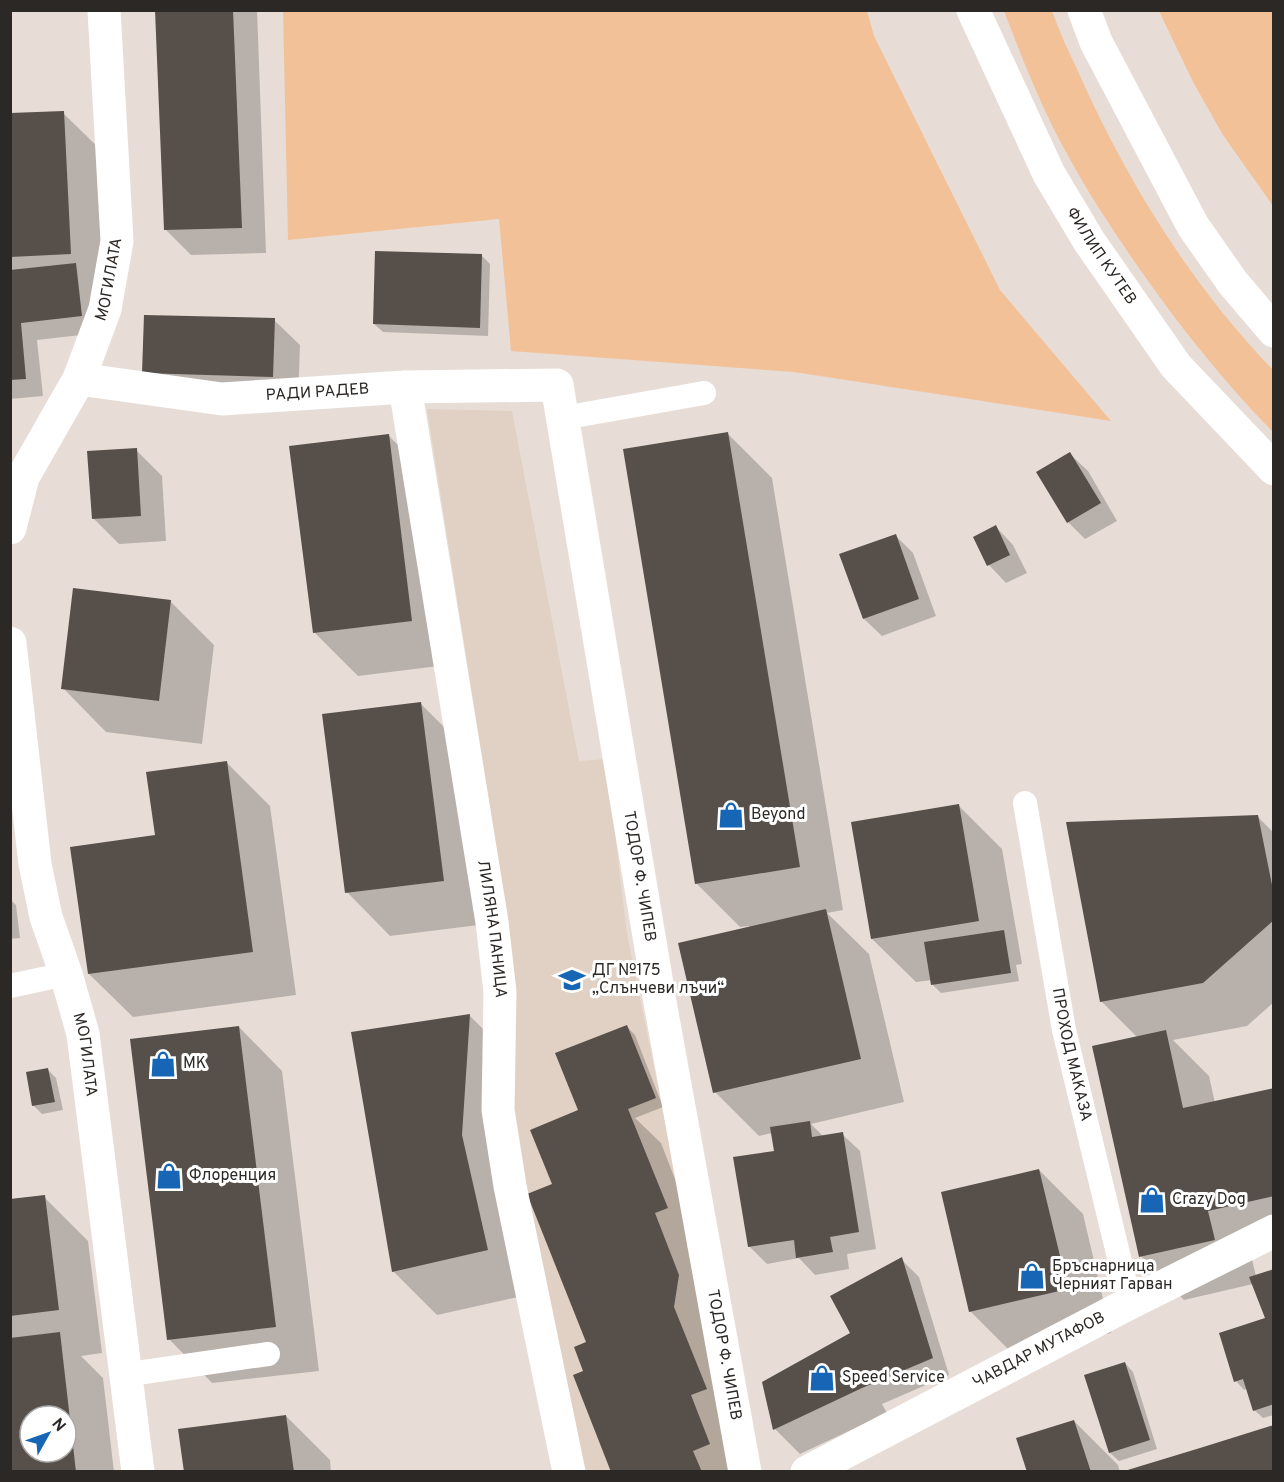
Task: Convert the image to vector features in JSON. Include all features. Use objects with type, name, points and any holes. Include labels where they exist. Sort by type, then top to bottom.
[{"type":"street","name":"МОГИЛАТА","points":[[10,528],[23,477],[79,379],[105,309],[117,241],[104,10]]},
{"type":"street","name":"ФИЛИП КУТЕВ","points":[[973,10],[1049,174],[1089,241],[1176,366],[1274,469]]},
{"type":"street","points":[[1084,10],[1096,42],[1193,226],[1233,283],[1274,331]]},
{"type":"street","name":"РАДИ РАДЕВ","points":[[79,379],[222,399],[405,387],[557,386]]},
{"type":"street","name":"ТОДОР Ф. ЧИПЕВ","points":[[557,386],[660,1002],[745,1472]]},
{"type":"street","name":"ЛИЛЯНА ПАНИЦА","points":[[405,387],[490,911],[500,992],[498,1110],[510,1186],[569,1472]]},
{"type":"street","name":"МОГИЛАТА","points":[[10,644],[35,864],[46,917],[66,974],[83,1034],[138,1472]]},
{"type":"street","name":"ЧАВДАР МУТАФОВ","points":[[807,1472],[1130,1303],[1274,1232]]},
{"type":"lane","points":[[562,418],[704,393]]},
{"type":"lane","name":"ПРОХОД МАКАЗА","points":[[1024,803],[1064,1030],[1130,1303]]},
{"type":"lane","points":[[10,986],[66,974]]},
{"type":"lane","points":[[126,1373],[268,1354]]},
{"type":"shaded area","points":[[283,11],[867,11],[874,36],[1000,290],[1111,421],[794,372],[511,351],[499,219],[288,240]]},
{"type":"shaded area","points":[[1004,11],[1052,11],[1116,150],[1162,228],[1214,302],[1273,370],[1273,432],[1237,394],[1187,334],[1102,212],[1074,167],[1048,118]]},
{"type":"shaded area","points":[[1159,11],[1273,11],[1273,206],[1223,135],[1193,82]]},
{"type":"shaded area","name":"ДГ №175 „Слънчеви лъчи“","points":[[427,409],[512,411],[579,761],[606,759],[627,934],[736,1471],[577,1471],[505,1110],[493,826]]},
{"type":"building","points":[[155,10],[233,10],[242,228],[164,230]]},
{"type":"building","points":[[64,111],[71,254],[10,257],[10,113]]},
{"type":"building","points":[[375,251],[482,254],[480,328],[373,324]]},
{"type":"building","points":[[76,263],[82,316],[21,323],[26,379],[10,380],[10,270]]},
{"type":"building","points":[[144,315],[275,318],[273,377],[142,373]]},
{"type":"building","points":[[728,432],[800,867],[695,884],[623,449]]},
{"type":"building","points":[[389,434],[412,621],[313,633],[289,446]]},
{"type":"building","points":[[137,448],[141,516],[92,519],[87,451]]},
{"type":"building","points":[[1070,452],[1101,503],[1067,523],[1036,472]]},
{"type":"building","points":[[996,525],[1010,555],[987,566],[973,537]]},
{"type":"building","points":[[896,534],[919,599],[863,619],[839,554]]},
{"type":"building","points":[[73,588],[171,600],[159,701],[61,689]]},
{"type":"building","points":[[421,702],[444,881],[345,893],[322,714]]},
{"type":"building","points":[[227,761],[253,952],[88,974],[70,847],[155,835],[146,772]]},
{"type":"building","points":[[959,804],[979,921],[871,939],[851,822]]},
{"type":"building","points":[[1258,815],[1274,895],[1274,920],[1203,983],[1100,1002],[1066,822]]},
{"type":"building","points":[[826,909],[861,1059],[713,1093],[678,943]]},
{"type":"building","points":[[1004,930],[1011,973],[931,985],[924,942]]},
{"type":"building","points":[[470,1014],[462,1135],[488,1250],[392,1272],[351,1032]]},
{"type":"building","points":[[627,1025],[656,1098],[628,1109],[668,1208],[655,1213],[679,1275],[674,1307],[707,1389],[691,1395],[710,1444],[693,1451],[702,1472],[611,1472],[573,1375],[583,1371],[574,1347],[586,1342],[527,1194],[552,1184],[530,1130],[578,1110],[555,1053]]},
{"type":"building","points":[[239,1026],[276,1327],[167,1340],[130,1039]]},
{"type":"building","points":[[1166,1030],[1183,1108],[1274,1088],[1274,1196],[1208,1211],[1215,1240],[1139,1257],[1092,1046]]},
{"type":"building","points":[[48,1068],[55,1102],[32,1106],[26,1072]]},
{"type":"building","points":[[810,1121],[812,1137],[843,1132],[859,1232],[830,1237],[833,1252],[796,1258],[794,1240],[748,1247],[733,1157],[774,1151],[770,1127]]},
{"type":"building","points":[[1039,1169],[1068,1289],[969,1312],[941,1192]]},
{"type":"building","points":[[45,1195],[59,1310],[10,1316],[10,1199]]},
{"type":"building","points":[[902,1257],[933,1358],[773,1430],[762,1382],[850,1333],[830,1296]]},
{"type":"building","points":[[1274,1269],[1274,1404],[1253,1411],[1243,1379],[1234,1382],[1219,1333],[1265,1318],[1249,1277]]},
{"type":"building","points":[[60,1332],[68,1404],[18,1404],[18,1464],[75,1464],[76,1472],[10,1472],[10,1338]]},
{"type":"building","points":[[1125,1362],[1150,1440],[1109,1453],[1084,1375]]},
{"type":"building","points":[[286,1415],[294,1472],[184,1472],[178,1429]]},
{"type":"building","points":[[1074,1420],[1091,1472],[1027,1472],[1016,1438]]},
{"type":"building","points":[[1274,1425],[1274,1472],[1121,1472],[1200,1448]]},
{"type":"place","name":"Beyond","points":[[731,815]]},
{"type":"place","name":"ДГ №175 „Слънчеви лъчи“","points":[[572,980]]},
{"type":"place","name":"MK","points":[[163,1064]]},
{"type":"place","name":"Флоренция","points":[[169,1176]]},
{"type":"place","name":"Crazy Dog","points":[[1152,1200]]},
{"type":"place","name":"Бръснарница Черният Гарван","points":[[1032,1276]]},
{"type":"place","name":"Speed Service","points":[[822,1378]]}]
